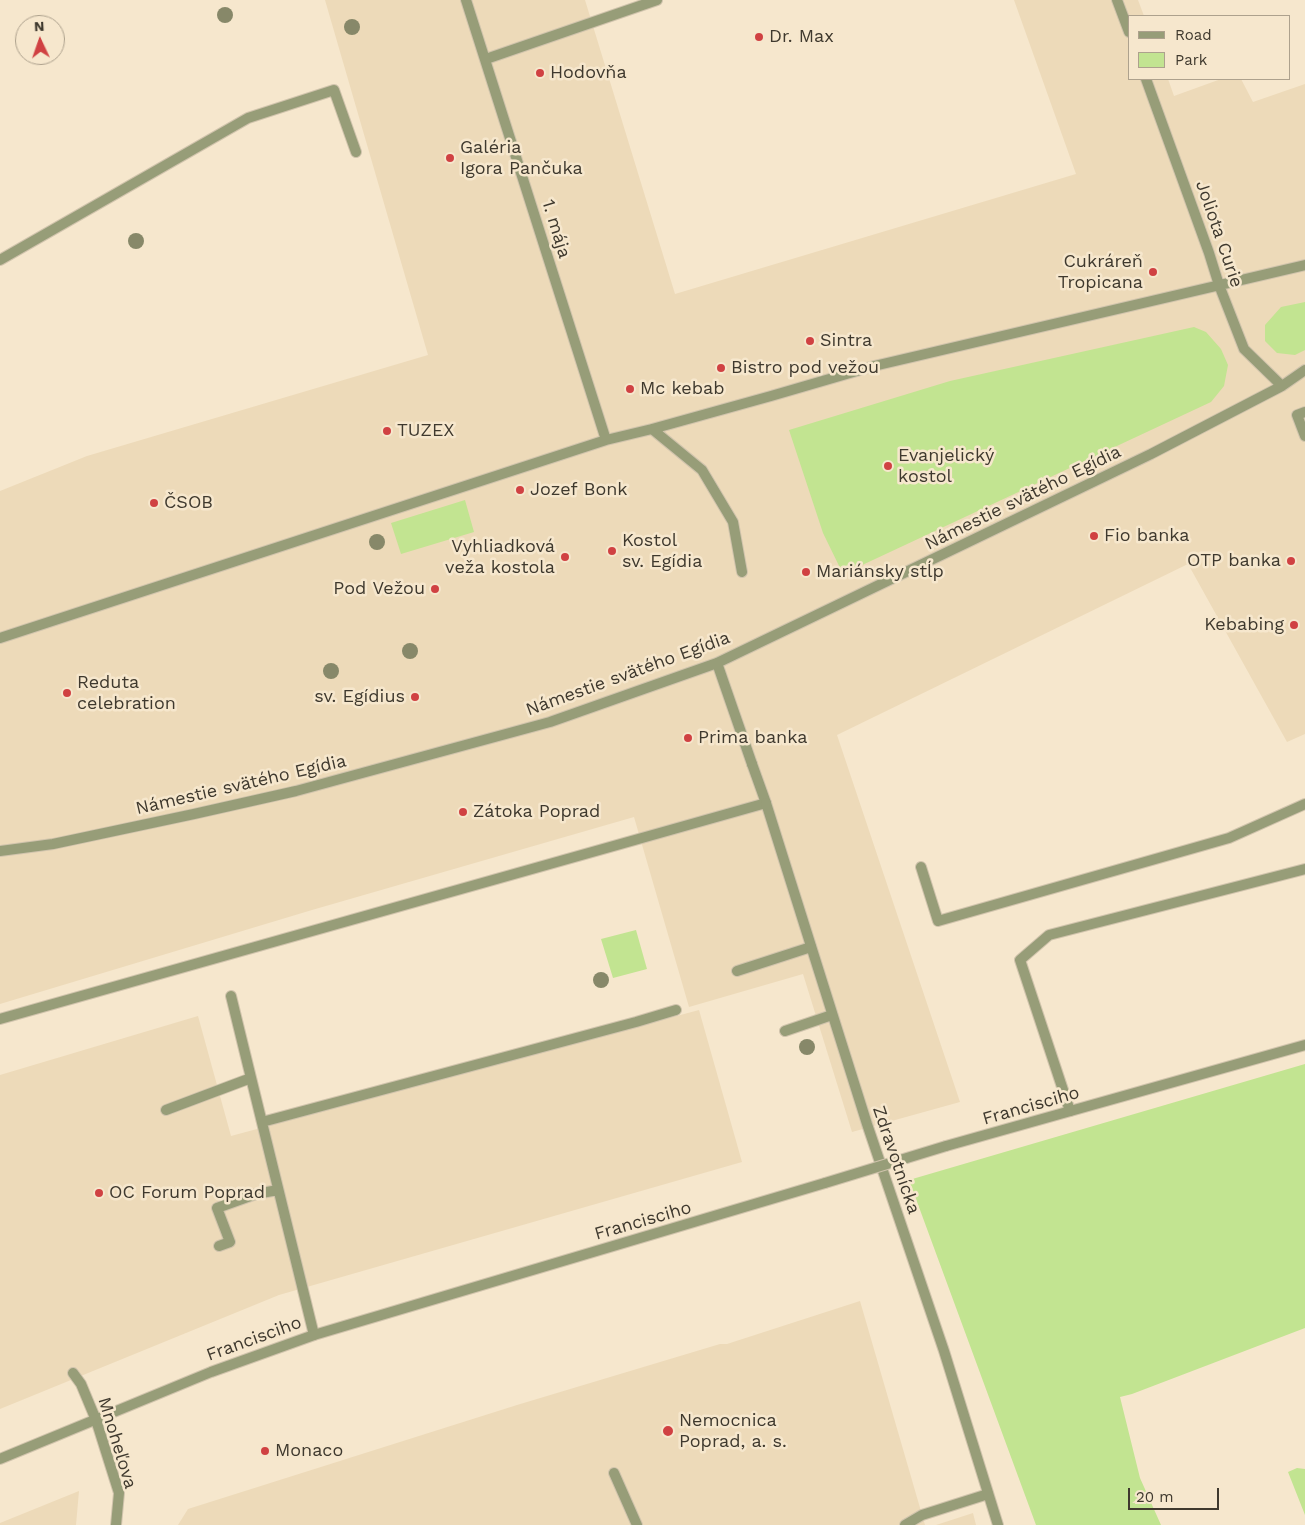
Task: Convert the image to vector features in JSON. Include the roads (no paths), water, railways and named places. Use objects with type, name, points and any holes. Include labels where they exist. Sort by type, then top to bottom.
[{"type":"street","name":"1. mája","points":[[466,0],[606,440]]},
{"type":"street","points":[[486,59],[657,0]]},
{"type":"street","points":[[1117,0],[1128,29]]},
{"type":"street","name":"Joliota Curie","points":[[1146,80],[1219,285],[1244,349],[1282,386]]},
{"type":"street","points":[[0,260],[248,118],[334,90],[356,152]]},
{"type":"street","points":[[0,638],[606,440],[652,429],[874,366],[1305,265]]},
{"type":"street","name":"Námestie svätého Egídia","points":[[0,851],[53,844],[296,791],[550,722],[717,664],[1151,454],[1282,386],[1305,370]]},
{"type":"street","points":[[1301,413],[1305,436]]},
{"type":"street","points":[[652,429],[702,470],[733,522],[742,572]]},
{"type":"street","name":"Zdravotnícka","points":[[717,664],[766,803],[832,1016],[944,1351],[998,1525]]},
{"type":"street","points":[[0,1019],[766,803]]},
{"type":"street","points":[[921,867],[938,921],[1228,838],[1305,804]]},
{"type":"street","points":[[1070,1111],[1020,960],[1049,935],[1305,869]]},
{"type":"street","points":[[737,971],[811,947]]},
{"type":"street","points":[[231,996],[314,1335]]},
{"type":"street","points":[[262,1122],[676,1010]]},
{"type":"street","points":[[784,1031],[832,1016]]},
{"type":"street","name":"Francisciho","points":[[0,1459],[211,1372],[314,1335],[752,1206],[946,1146],[1305,1045]]},
{"type":"street","points":[[166,1110],[251,1078]]},
{"type":"street","points":[[220,1246],[230,1242],[217,1208],[256,1194],[278,1190]]},
{"type":"street","name":"Mnoheľova","points":[[73,1373],[81,1384],[96,1420],[119,1493],[116,1525]]},
{"type":"street","points":[[614,1473],[637,1525]]},
{"type":"street","points":[[904,1525],[922,1515],[988,1494]]},
{"type":"place","name":"Dr. Max","points":[[759,37]]},
{"type":"place","name":"Hodovňa","points":[[540,73]]},
{"type":"place","name":"Galéria Igora Pančuka","points":[[450,158]]},
{"type":"place","name":"Cukráreň Tropicana","points":[[1153,272]]},
{"type":"place","name":"Sintra","points":[[810,341]]},
{"type":"place","name":"Bistro pod vežou","points":[[721,368]]},
{"type":"place","name":"Mc kebab","points":[[630,389]]},
{"type":"place","name":"TUZEX","points":[[387,431]]},
{"type":"place","name":"Evanjelický kostol","points":[[888,466]]},
{"type":"place","name":"Jozef Bonk","points":[[520,490]]},
{"type":"place","name":"ČSOB","points":[[154,503]]},
{"type":"place","name":"Fio banka","points":[[1094,536]]},
{"type":"place","name":"Kostol sv. Egídia","points":[[612,551]]},
{"type":"place","name":"Vyhliadková veža kostola","points":[[565,557]]},
{"type":"place","name":"OTP banka","points":[[1291,561]]},
{"type":"place","name":"Mariánsky stĺp","points":[[806,572]]},
{"type":"place","name":"Pod Vežou","points":[[435,589]]},
{"type":"place","name":"Kebabing","points":[[1294,625]]},
{"type":"place","name":"Reduta celebration","points":[[67,693]]},
{"type":"place","name":"sv. Egídius","points":[[415,697]]},
{"type":"place","name":"Prima banka","points":[[688,738]]},
{"type":"place","name":"Zátoka Poprad","points":[[463,812]]},
{"type":"place","name":"OC Forum Poprad","points":[[99,1193]]},
{"type":"place","name":"Nemocnica Poprad, a. s.","points":[[668,1431]]},
{"type":"place","name":"Monaco","points":[[265,1451]]}]
